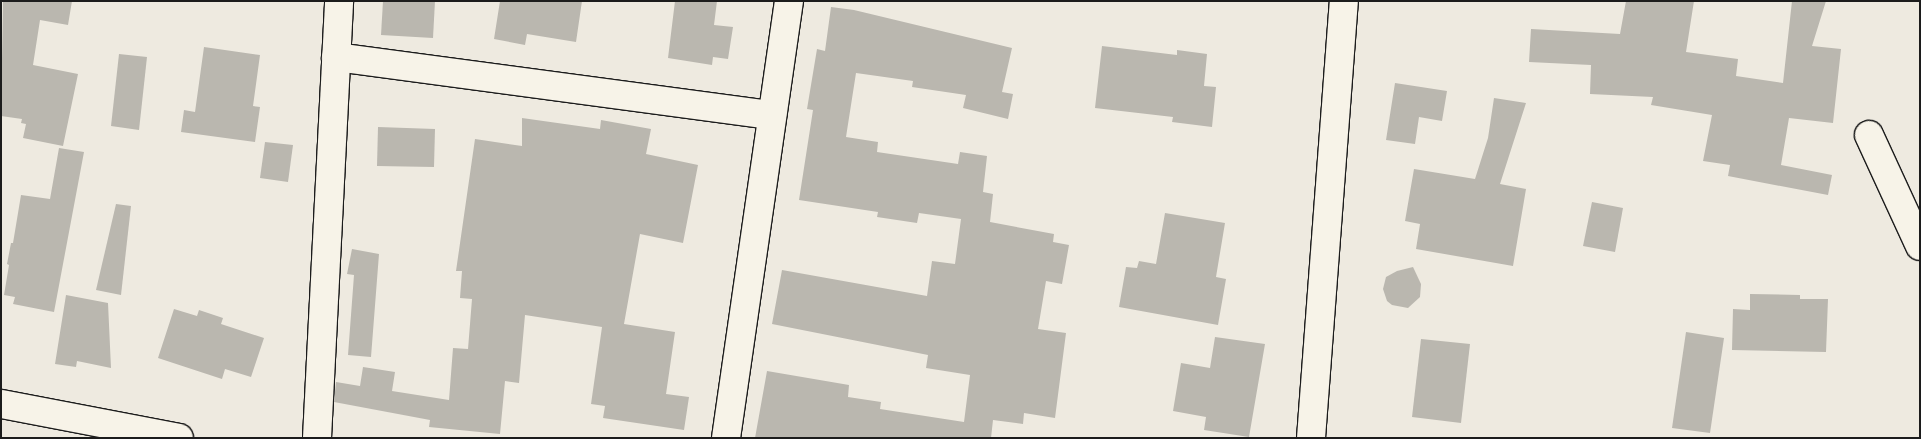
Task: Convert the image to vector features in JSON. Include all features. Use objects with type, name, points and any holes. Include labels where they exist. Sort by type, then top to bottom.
[{"type":"street","points":[[317,438],[339,1]]},
{"type":"street","points":[[726,438],[789,1]]},
{"type":"street","points":[[1311,438],[1344,1]]},
{"type":"street","points":[[336,57],[772,115]]},
{"type":"street","points":[[1869,135],[1920,246]]},
{"type":"street","points":[[1,404],[179,438]]},
{"type":"building","points":[[3,1],[72,1],[68,25],[40,20],[33,65],[78,74],[63,146],[23,138],[26,124],[21,123],[22,119],[1,116]]},
{"type":"building","points":[[383,1],[435,1],[433,38],[381,35]]},
{"type":"building","points":[[500,1],[582,1],[576,42],[527,34],[525,45],[494,39]]},
{"type":"building","points":[[675,1],[717,1],[714,25],[733,27],[728,59],[713,57],[712,65],[668,58]]},
{"type":"building","points":[[1626,1],[1694,1],[1686,52],[1738,59],[1736,76],[1783,83],[1792,1],[1826,1],[1812,46],[1841,49],[1833,123],[1789,118],[1781,165],[1832,175],[1828,195],[1728,176],[1730,165],[1703,161],[1712,115],[1651,105],[1653,97],[1590,94],[1591,65],[1529,62],[1531,29],[1620,34]]},
{"type":"building","points":[[831,7],[854,10],[1012,48],[1002,92],[1013,94],[1008,119],[963,108],[966,95],[912,87],[913,81],[856,73],[846,137],[878,142],[877,152],[958,164],[960,152],[987,156],[983,192],[993,194],[990,222],[1054,234],[1053,242],[1069,245],[1062,284],[1046,281],[1038,329],[1066,333],[1055,418],[1024,413],[1023,424],[993,420],[991,438],[755,438],[767,371],[849,385],[848,397],[881,402],[880,409],[964,422],[970,375],[926,368],[928,355],[772,324],[782,270],[927,296],[932,261],[955,264],[961,219],[919,213],[917,223],[877,217],[878,212],[799,200],[813,110],[807,109],[817,49],[825,51]]},
{"type":"building","points":[[1102,46],[1177,55],[1177,50],[1207,54],[1204,86],[1216,87],[1212,127],[1172,122],[1173,117],[1095,108]]},
{"type":"building","points":[[204,47],[260,55],[253,106],[260,107],[255,142],[181,132],[184,110],[195,112]]},
{"type":"building","points":[[119,54],[147,57],[139,130],[111,126]]},
{"type":"building","points":[[1395,83],[1447,91],[1442,121],[1419,117],[1415,144],[1386,140]]},
{"type":"building","points":[[1494,98],[1526,103],[1500,184],[1526,189],[1513,266],[1416,249],[1420,224],[1405,221],[1414,169],[1475,179],[1488,138]]},
{"type":"building","points":[[522,118],[600,129],[601,120],[651,129],[646,154],[698,165],[683,243],[640,234],[624,324],[675,332],[666,394],[689,397],[684,430],[603,418],[605,406],[591,404],[602,327],[525,315],[519,383],[505,381],[500,434],[429,427],[430,420],[334,402],[336,382],[360,386],[363,367],[395,372],[392,391],[449,400],[453,348],[468,349],[472,299],[460,298],[462,271],[456,271],[475,139],[522,146]]},
{"type":"building","points":[[378,127],[435,129],[434,167],[377,166]]},
{"type":"building","points":[[265,142],[293,145],[288,182],[260,178]]},
{"type":"building","points":[[59,148],[84,152],[54,312],[13,304],[15,297],[4,295],[9,265],[7,264],[11,243],[13,243],[21,195],[50,199]]},
{"type":"building","points":[[1592,202],[1623,208],[1615,252],[1583,246]]},
{"type":"building","points":[[116,204],[131,206],[121,295],[96,290]]},
{"type":"building","points":[[1165,213],[1225,223],[1216,277],[1226,279],[1218,325],[1119,307],[1126,267],[1137,268],[1139,261],[1156,264]]},
{"type":"building","points":[[352,249],[379,254],[371,357],[348,355],[354,275],[347,274]]},
{"type":"building","points":[[1413,267],[1421,284],[1420,297],[1408,308],[1392,305],[1387,301],[1383,289],[1386,277],[1397,271]]},
{"type":"building","points":[[1750,294],[1800,295],[1800,299],[1828,299],[1826,352],[1732,350],[1733,309],[1750,310]]},
{"type":"building","points":[[66,295],[108,303],[111,368],[77,361],[76,367],[55,364]]},
{"type":"building","points":[[174,309],[197,316],[199,310],[223,318],[221,324],[264,338],[251,377],[225,369],[222,379],[158,358]]},
{"type":"building","points":[[1686,332],[1724,338],[1710,433],[1672,428]]},
{"type":"building","points":[[1215,337],[1265,344],[1249,437],[1204,430],[1206,417],[1173,411],[1181,363],[1210,368]]},
{"type":"building","points":[[1421,339],[1470,344],[1461,423],[1412,417]]}]
